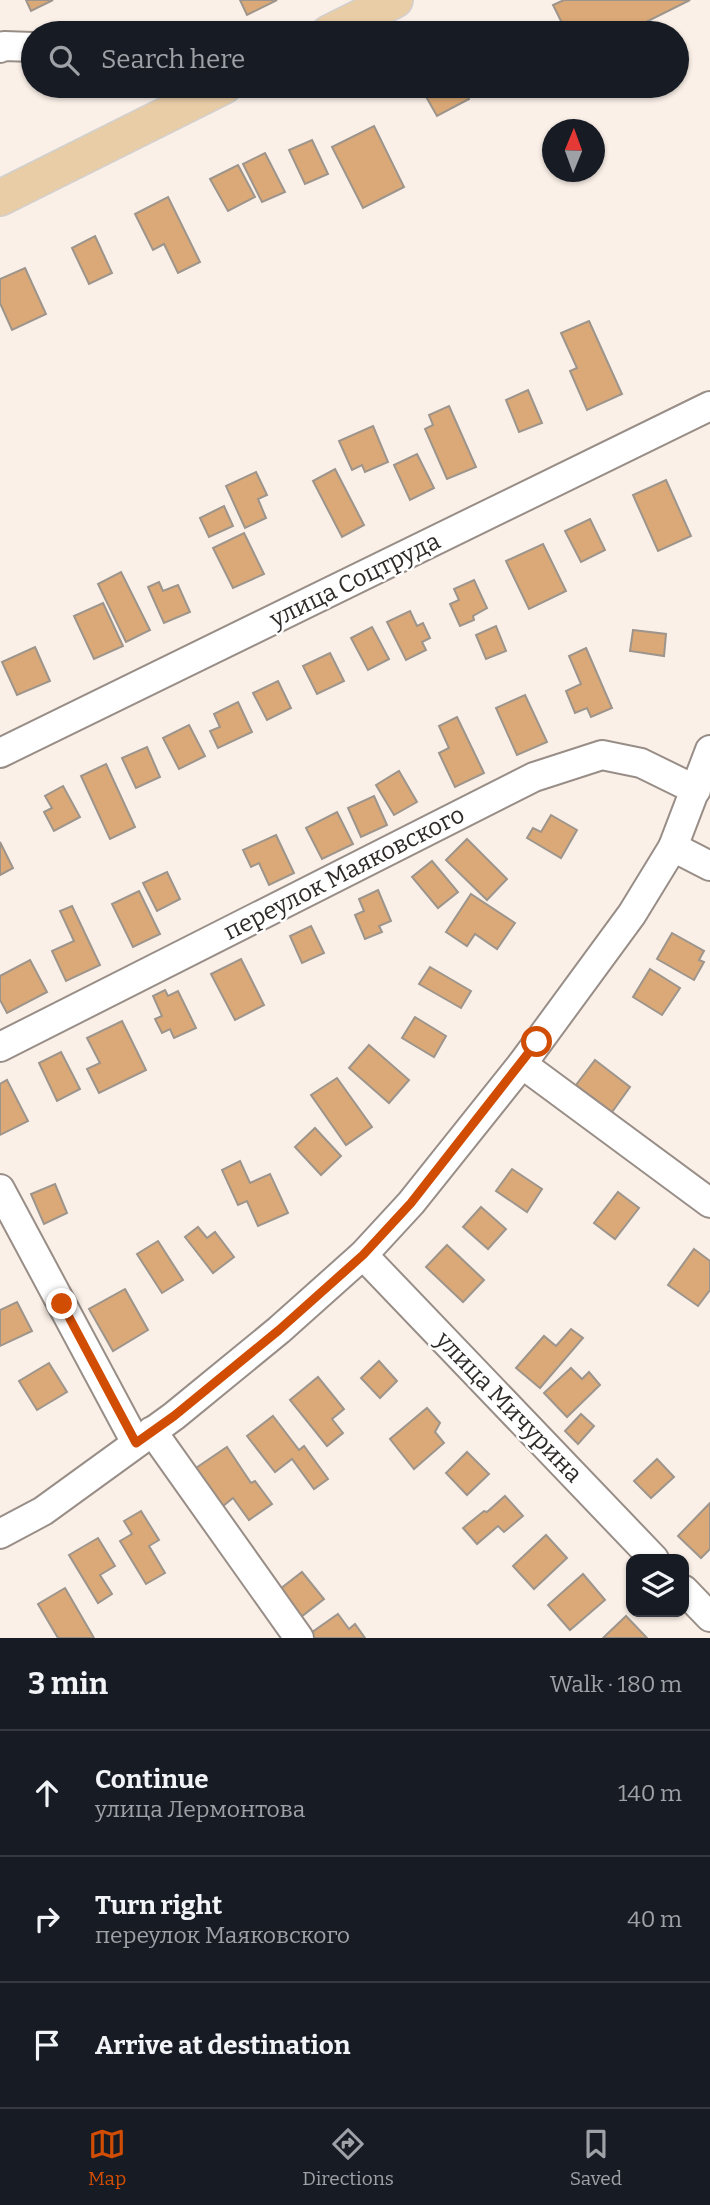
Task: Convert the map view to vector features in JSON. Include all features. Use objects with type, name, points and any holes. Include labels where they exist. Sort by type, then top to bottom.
[{"type":"main road","points":[[353,21],[395,0]]},
{"type":"main road","points":[[0,198],[175,98]]},
{"type":"street","points":[[0,48],[21,47]]},
{"type":"street","name":"улица Соцтруда","points":[[0,753],[710,407]]},
{"type":"street","points":[[0,1534],[43,1511],[144,1437],[279,1330],[363,1255],[411,1203],[522,1064],[632,914],[673,847],[710,750]]},
{"type":"street","name":"переулок Маяковского","points":[[0,1047],[534,777],[602,755],[641,763],[696,790]]},
{"type":"street","points":[[673,847],[710,866]]},
{"type":"street","points":[[522,1064],[710,1203]]},
{"type":"street","points":[[0,1189],[144,1437],[299,1638]]},
{"type":"street","name":"улица Мичурина","points":[[363,1255],[649,1554]]},
{"type":"street","points":[[689,1595],[710,1617]]},
{"type":"building","points":[[26,0],[53,0],[31,11]]},
{"type":"building","points":[[240,0],[277,0],[247,15]]},
{"type":"building","points":[[564,0],[690,0],[648,21],[561,21],[553,5]]},
{"type":"building","points":[[427,98],[468,98],[469,99],[437,116]]},
{"type":"building","points":[[374,126],[404,187],[363,208],[332,147]]},
{"type":"building","points":[[312,140],[328,174],[305,184],[289,150]]},
{"type":"building","points":[[265,153],[285,192],[262,202],[243,164]]},
{"type":"building","points":[[238,165],[255,197],[228,211],[210,179]]},
{"type":"building","points":[[168,197],[200,262],[178,273],[164,244],[153,250],[135,214]]},
{"type":"building","points":[[95,236],[112,273],[89,284],[72,248]]},
{"type":"building","points":[[25,268],[46,314],[12,330],[0,303],[0,279]]},
{"type":"building","points":[[589,321],[622,394],[587,410],[570,371],[577,368],[561,333]]},
{"type":"building","points":[[528,390],[542,423],[519,432],[506,400]]},
{"type":"building","points":[[449,406],[476,467],[447,479],[425,429],[433,425],[429,415]]},
{"type":"building","points":[[373,426],[388,462],[365,472],[362,465],[352,470],[339,441]]},
{"type":"building","points":[[417,454],[434,488],[410,500],[394,465]]},
{"type":"building","points":[[335,469],[364,525],[342,537],[313,481]]},
{"type":"building","points":[[256,472],[267,495],[258,499],[266,518],[245,528],[226,486]]},
{"type":"building","points":[[666,480],[691,536],[658,551],[633,495]]},
{"type":"building","points":[[224,506],[233,526],[209,537],[200,518]]},
{"type":"building","points":[[590,519],[605,550],[581,562],[565,531]]},
{"type":"building","points":[[244,533],[264,574],[233,588],[213,548]]},
{"type":"building","points":[[543,544],[566,591],[529,609],[506,561]]},
{"type":"building","points":[[121,572],[150,630],[126,642],[98,584]]},
{"type":"building","points":[[474,580],[487,608],[473,616],[474,620],[460,626],[450,604],[459,600],[454,589]]},
{"type":"building","points":[[159,582],[163,591],[178,585],[190,612],[164,623],[148,587]]},
{"type":"building","points":[[103,603],[123,646],[94,659],[74,616]]},
{"type":"building","points":[[410,611],[417,626],[423,623],[430,638],[422,642],[426,650],[406,660],[387,622]]},
{"type":"building","points":[[496,626],[506,651],[486,659],[476,635]]},
{"type":"building","points":[[372,627],[389,659],[368,670],[351,638]]},
{"type":"building","points":[[633,630],[666,634],[664,656],[630,651]]},
{"type":"building","points":[[35,647],[50,681],[17,695],[2,662]]},
{"type":"building","points":[[586,648],[612,708],[591,717],[587,708],[575,713],[566,691],[581,684],[569,656]]},
{"type":"building","points":[[330,653],[344,681],[317,694],[303,666]]},
{"type":"building","points":[[278,681],[291,708],[267,720],[253,693]]},
{"type":"building","points":[[525,695],[547,742],[517,755],[496,708]]},
{"type":"building","points":[[238,702],[252,732],[218,748],[210,731],[220,727],[214,714]]},
{"type":"building","points":[[457,717],[484,773],[455,787],[439,753],[449,748],[439,726]]},
{"type":"building","points":[[189,725],[205,756],[179,769],[163,738]]},
{"type":"building","points":[[147,747],[160,777],[136,788],[122,758]]},
{"type":"building","points":[[106,764],[135,827],[110,839],[81,776]]},
{"type":"building","points":[[399,771],[417,802],[394,815],[376,785]]},
{"type":"building","points":[[63,786],[80,817],[54,831],[44,812],[52,808],[45,796]]},
{"type":"building","points":[[374,796],[387,825],[361,837],[348,808]]},
{"type":"building","points":[[337,812],[353,844],[322,859],[306,828]]},
{"type":"building","points":[[551,815],[577,830],[561,858],[527,838],[533,828],[541,832]]},
{"type":"building","points":[[276,835],[294,873],[269,885],[259,863],[251,867],[243,850]]},
{"type":"building","points":[[467,839],[507,879],[487,900],[446,860]]},
{"type":"building","points":[[0,842],[13,868],[0,875]]},
{"type":"building","points":[[432,861],[458,892],[438,908],[412,877]]},
{"type":"building","points":[[167,872],[180,899],[157,911],[143,883]]},
{"type":"building","points":[[378,890],[391,921],[379,926],[382,932],[365,939],[355,915],[364,911],[359,899]]},
{"type":"building","points":[[139,891],[160,934],[133,947],[112,904]]},
{"type":"building","points":[[471,894],[515,923],[497,949],[475,934],[467,946],[446,932]]},
{"type":"building","points":[[72,906],[100,965],[66,981],[52,951],[74,941],[60,911]]},
{"type":"building","points":[[311,926],[324,953],[302,963],[290,936]]},
{"type":"building","points":[[672,933],[704,951],[699,960],[704,962],[694,980],[657,959]]},
{"type":"building","points":[[241,959],[264,1005],[235,1020],[211,974]]},
{"type":"building","points":[[30,960],[47,992],[7,1013],[0,1000],[0,976]]},
{"type":"building","points":[[430,967],[471,991],[461,1008],[419,984]]},
{"type":"building","points":[[650,969],[680,988],[662,1015],[633,997]]},
{"type":"building","points":[[165,990],[168,996],[178,991],[196,1028],[174,1038],[170,1029],[162,1033],[155,1019],[162,1016],[153,996]]},
{"type":"building","points":[[415,1017],[446,1036],[434,1057],[402,1038]]},
{"type":"building","points":[[122,1021],[146,1070],[99,1093],[87,1069],[100,1063],[87,1038]]},
{"type":"building","points":[[369,1045],[409,1080],[389,1103],[349,1068]]},
{"type":"building","points":[[61,1052],[80,1089],[57,1101],[39,1063]]},
{"type":"building","points":[[595,1060],[630,1087],[612,1112],[576,1085]]},
{"type":"building","points":[[337,1078],[372,1127],[346,1145],[311,1095]]},
{"type":"building","points":[[7,1080],[28,1121],[0,1135],[0,1084]]},
{"type":"building","points":[[315,1128],[341,1156],[321,1175],[295,1147]]},
{"type":"building","points":[[240,1161],[250,1183],[270,1174],[288,1213],[258,1226],[247,1201],[238,1205],[222,1170]]},
{"type":"building","points":[[512,1169],[542,1189],[527,1212],[496,1191]]},
{"type":"building","points":[[55,1184],[67,1213],[44,1224],[31,1194]]},
{"type":"building","points":[[618,1192],[639,1208],[615,1239],[594,1223]]},
{"type":"building","points":[[481,1207],[506,1229],[488,1249],[463,1227]]},
{"type":"building","points":[[198,1227],[207,1238],[215,1232],[234,1257],[213,1273],[185,1237]]},
{"type":"building","points":[[158,1241],[183,1280],[162,1293],[137,1254]]},
{"type":"building","points":[[447,1245],[484,1280],[463,1302],[426,1267]]},
{"type":"building","points":[[694,1249],[710,1261],[710,1290],[698,1306],[668,1285]]},
{"type":"building","points":[[125,1289],[148,1330],[113,1351],[89,1309]]},
{"type":"building","points":[[17,1302],[32,1331],[0,1346],[0,1310]]},
{"type":"building","points":[[571,1329],[583,1338],[540,1388],[516,1368],[544,1336],[556,1346]]},
{"type":"building","points":[[379,1361],[397,1381],[380,1398],[361,1378]]},
{"type":"building","points":[[49,1363],[67,1392],[37,1410],[19,1381]]},
{"type":"building","points":[[571,1368],[582,1379],[589,1372],[600,1385],[567,1417],[544,1393]]},
{"type":"building","points":[[318,1377],[344,1409],[332,1419],[343,1433],[327,1446],[290,1400]]},
{"type":"building","points":[[427,1408],[440,1423],[435,1432],[444,1443],[414,1469],[390,1439]]},
{"type":"building","points":[[581,1414],[594,1426],[578,1444],[565,1431]]},
{"type":"building","points":[[273,1416],[299,1450],[304,1446],[328,1479],[314,1489],[292,1459],[275,1472],[247,1436]]},
{"type":"building","points":[[227,1447],[251,1483],[255,1481],[272,1504],[249,1520],[233,1498],[223,1506],[196,1468]]},
{"type":"building","points":[[467,1452],[489,1474],[467,1495],[446,1473]]},
{"type":"building","points":[[657,1459],[674,1477],[651,1498],[634,1481]]},
{"type":"building","points":[[505,1496],[523,1516],[504,1532],[498,1526],[477,1544],[463,1528]]},
{"type":"building","points":[[710,1503],[710,1549],[701,1558],[678,1536]]},
{"type":"building","points":[[141,1511],[159,1540],[149,1546],[165,1573],[146,1584],[120,1541],[132,1534],[124,1521]]},
{"type":"building","points":[[546,1535],[567,1558],[534,1589],[513,1566]]},
{"type":"building","points":[[98,1538],[115,1566],[100,1575],[112,1594],[98,1603],[69,1555]]},
{"type":"building","points":[[302,1572],[324,1599],[297,1620],[275,1593]]},
{"type":"building","points":[[583,1574],[605,1600],[570,1630],[548,1605]]},
{"type":"building","points":[[65,1588],[94,1638],[58,1638],[38,1604]]},
{"type":"building","points":[[338,1614],[349,1629],[355,1624],[365,1638],[310,1638],[308,1635]]},
{"type":"building","points":[[626,1616],[647,1638],[603,1638]]},
{"type":"route","points":[[62,1304],[136,1443],[174,1416],[279,1330],[363,1255],[411,1203],[537,1042]]}]
